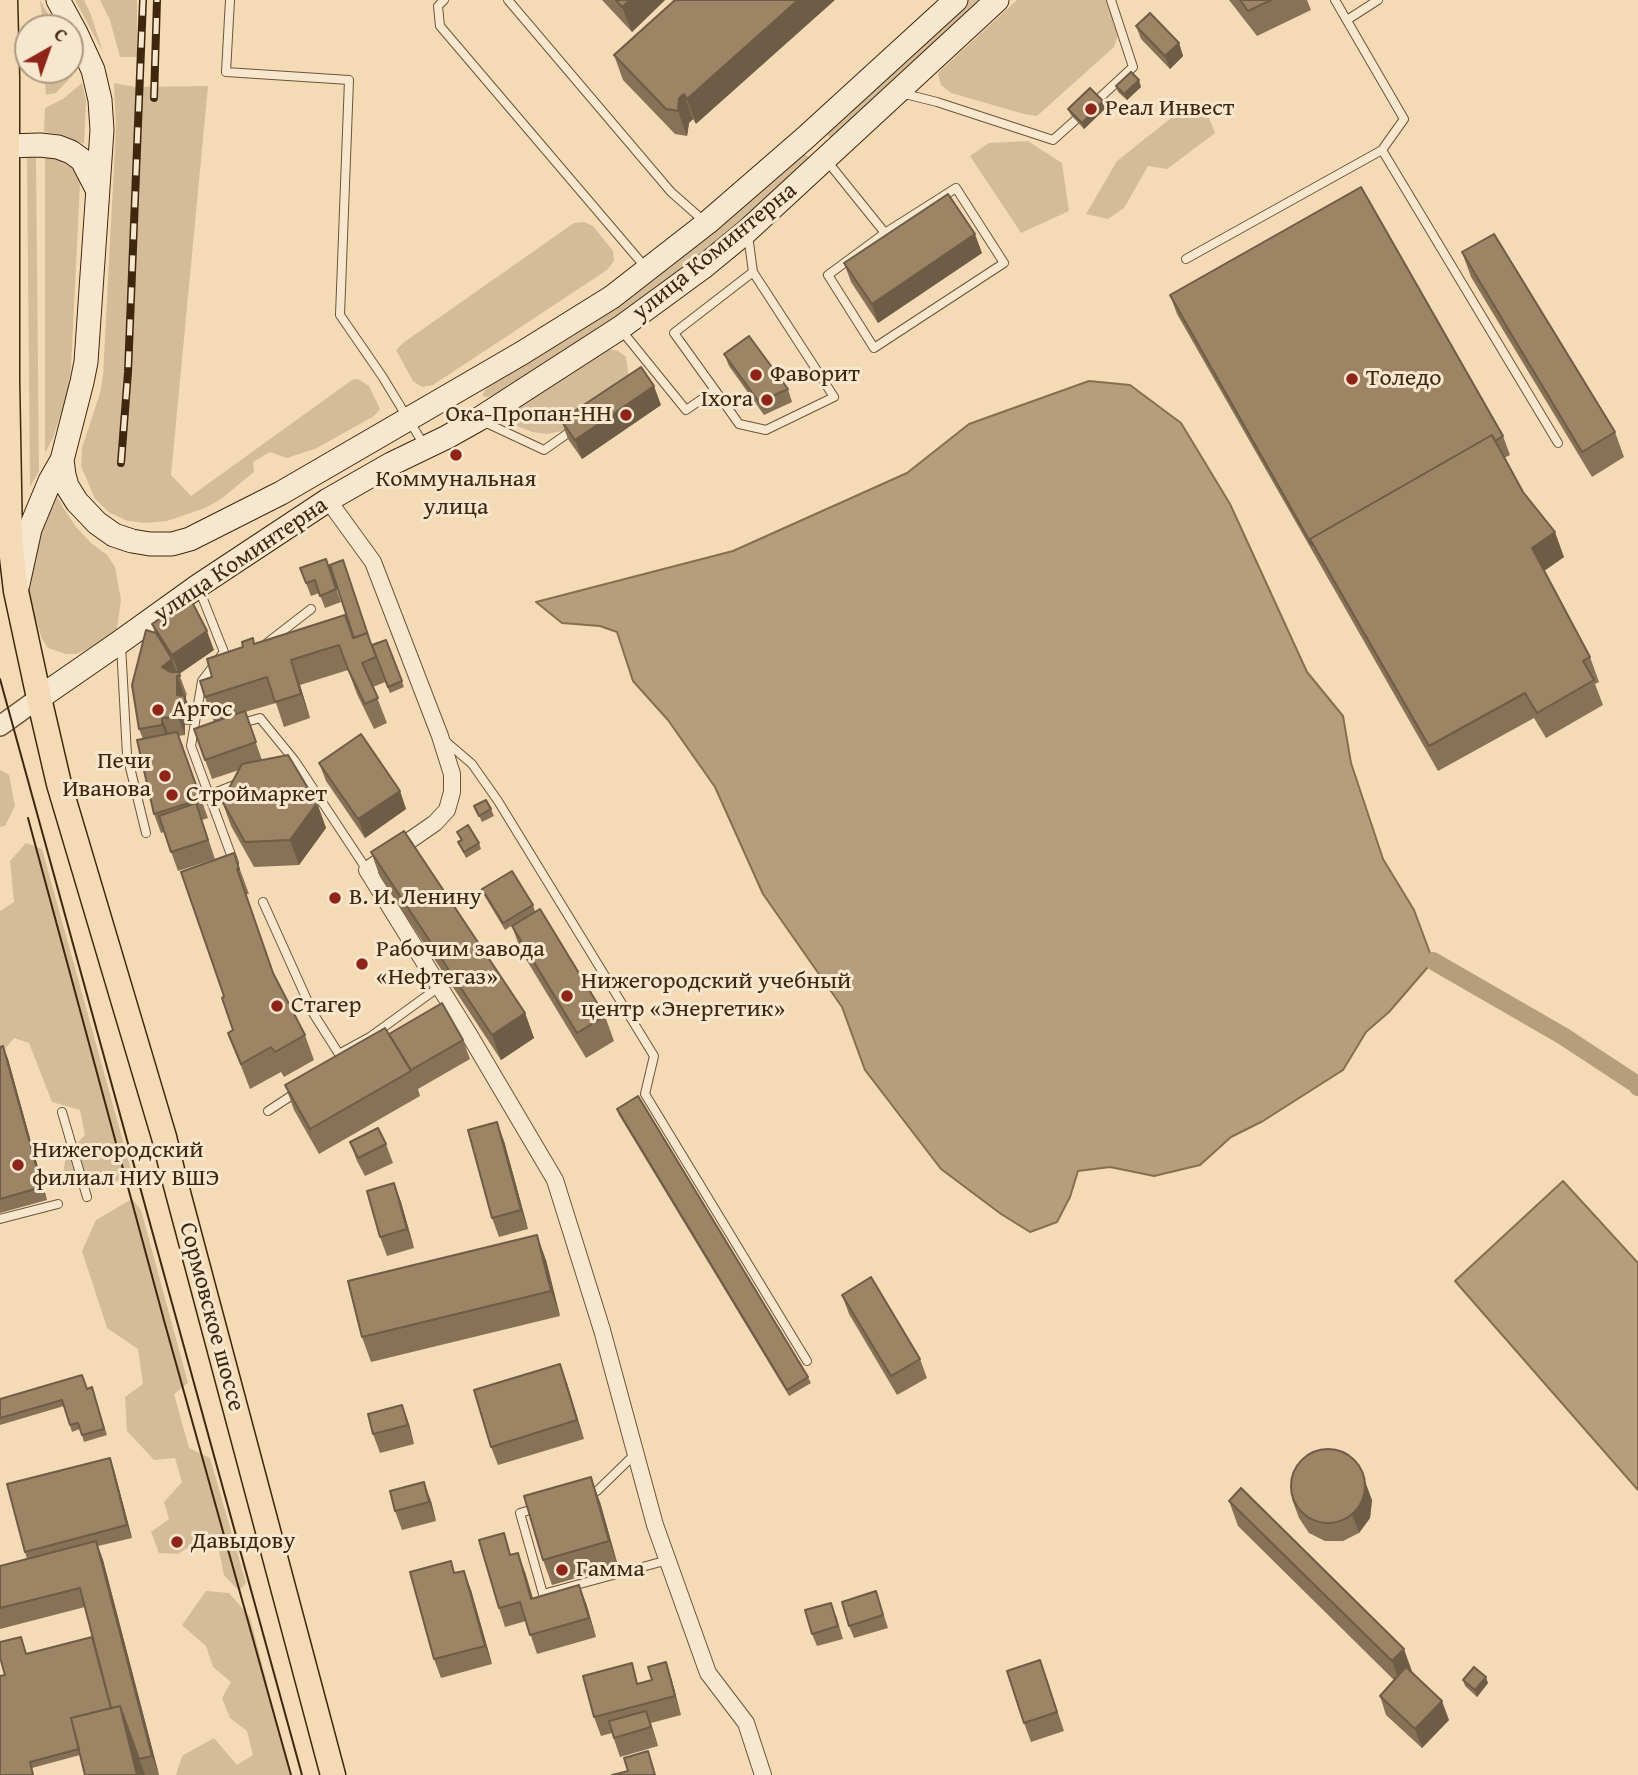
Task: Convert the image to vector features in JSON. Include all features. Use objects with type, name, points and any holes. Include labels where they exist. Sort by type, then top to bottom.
[{"type":"main road","points":[[5,0],[3,146],[10,540],[16,591],[39,698]]},
{"type":"main road","points":[[16,591],[30,529],[62,460],[86,362],[102,130],[100,100],[93,70],[58,0]]},
{"type":"main road","name":"улица Коминтерна","points":[[62,460],[67,486],[77,502],[97,523],[114,535],[150,544],[172,544],[190,539],[281,493],[579,319],[648,270],[805,138],[956,0]]},
{"type":"main road","name":"улица Коминтерна","points":[[39,698],[198,586],[328,500],[479,419],[620,328],[747,231],[997,0]]},
{"type":"main road","points":[[805,138],[825,159]]},
{"type":"main road","points":[[3,146],[40,145],[71,152],[82,160],[98,192]]},
{"type":"main road","name":"Сормовское шоссе","points":[[39,698],[59,784],[164,1137],[333,1775]]},
{"type":"street","points":[[328,500],[373,562],[452,774],[452,792],[447,810],[435,823],[367,870],[555,1180],[601,1330],[655,1525],[708,1673],[746,1723],[763,1775]]},
{"type":"street","points":[[0,726],[39,698]]},
{"type":"lane","points":[[230,0],[226,72],[349,80],[340,315],[382,376],[425,447]]},
{"type":"lane","points":[[444,0],[438,6],[440,26],[648,270]]},
{"type":"lane","points":[[508,0],[671,191],[707,223]]},
{"type":"lane","points":[[898,92],[1053,140],[1133,68],[1111,0]]},
{"type":"lane","points":[[1186,259],[1382,150],[1404,119],[1335,0]]},
{"type":"lane","points":[[1346,20],[1378,0]]},
{"type":"lane","points":[[1382,150],[1558,443]]},
{"type":"lane","points":[[825,159],[885,233]]},
{"type":"lane","points":[[956,188],[1004,262],[874,348],[828,275],[885,233],[956,188]]},
{"type":"lane","points":[[747,231],[754,272],[834,397],[766,430],[739,424],[674,333],[754,272]]},
{"type":"lane","points":[[620,328],[686,410],[715,390]]},
{"type":"lane","points":[[644,382],[655,374]]},
{"type":"lane","points":[[479,419],[544,450],[577,428]]},
{"type":"lane","points":[[198,586],[224,652]]},
{"type":"lane","points":[[258,649],[311,608]]},
{"type":"lane","points":[[120,642],[132,755],[146,833]]},
{"type":"lane","points":[[224,652],[236,655]]},
{"type":"lane","points":[[224,652],[202,681],[191,746],[236,866],[224,870]]},
{"type":"lane","points":[[226,727],[260,718],[295,761],[367,870]]},
{"type":"lane","points":[[192,736],[204,733]]},
{"type":"lane","points":[[440,736],[472,764],[498,801],[654,1056],[645,1094],[807,1361]]},
{"type":"lane","points":[[179,748],[191,746]]},
{"type":"lane","points":[[283,766],[295,761]]},
{"type":"lane","points":[[209,795],[246,780]]},
{"type":"lane","points":[[263,902],[313,1013],[338,1058],[439,987]]},
{"type":"lane","points":[[268,1111],[300,1090]]},
{"type":"lane","points":[[62,1112],[88,1197]]},
{"type":"lane","points":[[0,1219],[58,1205]]},
{"type":"lane","points":[[571,1498],[597,1490],[636,1454]]},
{"type":"lane","points":[[545,1506],[520,1513],[543,1594],[668,1560]]},
{"type":"shaded area","points":[[40,0],[48,14],[42,14]]},
{"type":"shaded area","points":[[75,0],[84,0],[103,52],[84,14]]},
{"type":"shaded area","points":[[100,0],[137,0],[137,57],[120,57],[110,20]]},
{"type":"shaded area","points":[[968,0],[982,0],[835,136],[831,138],[827,135],[831,128]]},
{"type":"shaded area","points":[[1017,0],[1107,0],[1119,32],[1114,47],[1037,116],[951,93],[941,85],[938,73]]},
{"type":"shaded area","points":[[114,83],[136,87],[208,86],[171,475],[191,496],[352,380],[358,379],[369,386],[380,409],[374,416],[317,448],[287,458],[270,452],[253,462],[254,472],[221,499],[205,508],[167,521],[128,521],[110,513],[95,499],[81,466],[82,448],[103,376],[116,128]]},
{"type":"shaded area","points":[[45,84],[64,84],[56,93],[46,95]]},
{"type":"shaded area","points":[[82,84],[86,101],[84,144],[63,135],[44,132],[45,108],[63,99]]},
{"type":"shaded area","points":[[1203,103],[1215,133],[1167,169],[1148,166],[1124,208],[1108,219],[1086,214],[1117,161],[1185,107]]},
{"type":"shaded area","points":[[1028,141],[1062,163],[1069,211],[1021,233],[970,156],[989,143]]},
{"type":"shaded area","points":[[804,154],[809,157],[806,163],[690,262],[574,346],[499,392],[488,397],[482,396],[486,388],[618,306],[734,216]]},
{"type":"shaded area","points":[[56,156],[68,161],[77,171],[80,184],[68,391],[53,438],[45,453],[45,157]]},
{"type":"shaded area","points":[[27,157],[36,157],[39,471],[30,487]]},
{"type":"shaded area","points":[[584,222],[593,226],[613,251],[614,261],[607,270],[433,385],[422,387],[413,381],[396,350],[403,343],[574,223]]},
{"type":"shaded area","points":[[608,349],[618,351],[626,357],[629,378],[622,388],[562,431],[547,434],[517,426],[513,418],[522,405]]},
{"type":"shaded area","points":[[1089,381],[1130,385],[1181,423],[1230,504],[1307,672],[1343,716],[1351,763],[1383,859],[1414,910],[1433,961],[1389,1012],[1366,1032],[1343,1070],[1263,1121],[1231,1137],[1200,1165],[1154,1176],[1110,1167],[1078,1171],[1070,1197],[1057,1222],[1030,1232],[941,1169],[865,1070],[842,1007],[763,894],[715,787],[668,720],[633,681],[617,632],[600,626],[562,623],[536,602],[733,551],[907,473],[969,424]]},
{"type":"shaded area","points":[[56,494],[77,528],[107,555],[115,567],[121,600],[117,629],[90,648],[76,654],[48,648],[42,639],[24,573]]},
{"type":"shaded area","points":[[0,770],[9,775],[15,806],[5,826],[0,827]]},
{"type":"shaded area","points":[[26,843],[42,849],[131,1170],[121,1180],[78,1188],[62,1179],[66,1156],[85,1135],[80,1110],[52,1102],[29,1043],[14,1038],[0,1055],[0,911],[14,902],[10,861]]},
{"type":"shaded area","points":[[1563,1181],[1638,1263],[1638,1490],[1455,1281]]},
{"type":"shaded area","points":[[132,1199],[141,1210],[188,1383],[174,1394],[189,1448],[210,1458],[246,1583],[239,1591],[224,1575],[217,1541],[204,1537],[178,1554],[159,1553],[151,1532],[169,1519],[164,1502],[182,1482],[175,1458],[154,1460],[127,1431],[125,1397],[143,1384],[138,1349],[107,1328],[82,1251],[96,1220]]},
{"type":"shaded area","points":[[206,1591],[229,1593],[250,1617],[290,1775],[176,1775],[182,1756],[214,1738],[237,1765],[253,1755],[247,1731],[230,1718],[222,1698],[231,1682],[213,1667],[206,1646],[182,1625]]},
{"type":"building","points":[[616,0],[630,0],[622,7]]},
{"type":"building","points":[[675,0],[798,0],[687,99],[684,94],[679,98],[678,111],[666,109],[614,55]]},
{"type":"building","points":[[1240,0],[1271,0],[1248,11]]},
{"type":"building","points":[[1150,13],[1179,43],[1165,56],[1136,26]]},
{"type":"building","points":[[1131,72],[1139,80],[1124,94],[1116,86]]},
{"type":"building","points":[[1090,88],[1103,101],[1082,123],[1068,109]]},
{"type":"building","points":[[1361,187],[1503,436],[1495,441],[1492,435],[1310,539],[1312,545],[1170,295]]},
{"type":"building","points":[[948,194],[975,234],[872,304],[844,263]]},
{"type":"building","points":[[1494,234],[1615,432],[1582,452],[1462,252]]},
{"type":"building","points":[[749,336],[788,389],[759,402],[724,354]]},
{"type":"building","points":[[641,367],[654,386],[575,440],[561,420]]},
{"type":"building","points":[[1492,435],[1523,492],[1555,532],[1532,548],[1590,657],[1583,661],[1594,680],[1537,713],[1525,693],[1429,746],[1310,539]]},
{"type":"building","points":[[326,559],[336,589],[320,596],[315,580],[306,583],[300,568]]},
{"type":"building","points":[[343,560],[370,641],[367,633],[354,638],[330,565]]},
{"type":"building","points":[[190,598],[207,631],[172,655],[152,624]]},
{"type":"building","points":[[345,615],[353,638],[367,633],[376,657],[362,663],[378,698],[365,704],[339,645],[291,660],[301,694],[275,702],[267,677],[205,697],[200,681],[212,677],[207,659],[243,647],[242,642],[253,638],[254,644]]},
{"type":"building","points":[[146,630],[156,633],[172,659],[162,667],[170,672],[179,672],[177,695],[185,696],[185,706],[178,706],[178,717],[162,718],[162,725],[139,729],[132,685]]},
{"type":"building","points":[[386,640],[402,681],[388,687],[372,645]]},
{"type":"building","points":[[245,711],[256,742],[205,760],[194,729]]},
{"type":"building","points":[[177,732],[201,799],[154,814],[137,740]]},
{"type":"building","points":[[361,734],[400,791],[358,819],[319,763]]},
{"type":"building","points":[[288,755],[317,803],[290,840],[245,842],[222,801],[242,764]]},
{"type":"building","points":[[486,800],[491,809],[479,816],[474,806]]},
{"type":"building","points":[[196,803],[208,840],[171,852],[159,816]]},
{"type":"building","points":[[468,825],[479,843],[464,852],[458,842],[462,840],[457,832]]},
{"type":"building","points":[[404,831],[525,1013],[492,1035],[371,852]]},
{"type":"building","points":[[234,853],[273,973],[305,1035],[275,1052],[271,1047],[241,1064],[228,1033],[233,1030],[222,998],[224,996],[181,872]]},
{"type":"building","points":[[512,871],[533,905],[503,923],[482,889]]},
{"type":"building","name":"Нижегородский учебный центр «Энергетик»","points":[[540,909],[605,1016],[577,1033],[512,926]]},
{"type":"building","points":[[442,1003],[463,1040],[411,1070],[389,1034]]},
{"type":"building","points":[[385,1028],[411,1071],[310,1129],[285,1085]]},
{"type":"building","points":[[3,1046],[42,1187],[0,1199],[0,1047]]},
{"type":"building","points":[[638,1096],[808,1377],[787,1390],[617,1109]]},
{"type":"building","points":[[497,1122],[521,1210],[492,1218],[468,1130]]},
{"type":"building","points":[[378,1128],[386,1144],[358,1158],[350,1142]]},
{"type":"building","points":[[394,1183],[407,1229],[380,1237],[367,1191]]},
{"type":"building","points":[[537,1235],[551,1291],[362,1337],[348,1281]]},
{"type":"building","points":[[871,1277],[920,1359],[891,1376],[842,1295]]},
{"type":"building","points":[[560,1364],[577,1420],[491,1447],[474,1390]]},
{"type":"building","points":[[82,1375],[87,1389],[92,1387],[104,1429],[82,1435],[78,1423],[70,1425],[62,1400],[0,1418],[0,1399]]},
{"type":"building","points":[[402,1405],[408,1425],[373,1434],[368,1414]]},
{"type":"building","points":[[1328,1449],[1349,1455],[1359,1465],[1365,1486],[1359,1507],[1349,1517],[1328,1523],[1307,1517],[1297,1507],[1291,1486],[1297,1465],[1307,1455]]},
{"type":"building","points":[[110,1458],[127,1525],[25,1552],[7,1484]]},
{"type":"building","points":[[591,1477],[609,1541],[543,1560],[524,1496]]},
{"type":"building","points":[[424,1482],[429,1502],[395,1511],[390,1491]]},
{"type":"building","points":[[1241,1488],[1404,1649],[1392,1661],[1229,1501]]},
{"type":"building","points":[[504,1533],[510,1555],[518,1553],[531,1599],[579,1585],[589,1618],[530,1635],[520,1602],[499,1608],[479,1540]]},
{"type":"building","points":[[96,1541],[152,1756],[139,1759],[120,1706],[111,1708],[80,1588],[0,1608],[0,1566]]},
{"type":"building","points":[[451,1561],[454,1573],[464,1571],[485,1646],[434,1659],[410,1572]]},
{"type":"building","points":[[876,1591],[883,1615],[849,1626],[842,1602]]},
{"type":"building","points":[[831,1603],[838,1626],[812,1634],[805,1610]]},
{"type":"building","points":[[21,1637],[26,1654],[92,1637],[111,1708],[71,1718],[79,1749],[30,1762],[33,1775],[0,1775],[0,1676],[5,1675],[0,1657],[0,1642]]},
{"type":"building","points":[[1040,1660],[1057,1712],[1024,1723],[1007,1671]]},
{"type":"building","points":[[666,1662],[675,1696],[594,1717],[583,1676],[632,1663],[637,1684],[652,1680],[648,1667]]},
{"type":"building","points":[[1406,1667],[1442,1701],[1415,1729],[1380,1696]]},
{"type":"building","points":[[1474,1667],[1486,1677],[1475,1690],[1463,1680]]},
{"type":"building","points":[[120,1706],[137,1775],[85,1775],[71,1718]]},
{"type":"building","points":[[646,1711],[651,1727],[614,1738],[609,1721]]},
{"type":"building","points":[[648,1751],[655,1775],[612,1775],[628,1771],[624,1758]]},
{"type":"waterway","points":[[1433,961],[1563,1036],[1638,1087]]},
{"type":"tram line","points":[[0,679],[302,1775]]},
{"type":"tram line","points":[[28,818],[291,1775]]},
{"type":"railway","points":[[121,463],[128,372],[143,0]]},
{"type":"railway","points":[[154,98],[157,0]]},
{"type":"place","name":"Реал Инвест","points":[[1091,109]]},
{"type":"place","name":"Фаворит","points":[[756,375]]},
{"type":"place","name":"Толедо","points":[[1352,379]]},
{"type":"place","name":"Ixora","points":[[767,400]]},
{"type":"place","name":"Ока-Пропан-НН","points":[[626,415]]},
{"type":"place","name":"Коммунальная улица","points":[[456,455]]},
{"type":"place","name":"Аргос","points":[[158,710]]},
{"type":"place","name":"Печи Иванова","points":[[165,776]]},
{"type":"place","name":"Строймаркет","points":[[172,795]]},
{"type":"place","name":"В. И. Ленину","points":[[335,898]]},
{"type":"place","name":"Рабочим завода «Нефтегаз»","points":[[362,964]]},
{"type":"place","name":"Нижегородский учебный центр «Энергетик»","points":[[567,996]]},
{"type":"place","name":"Стагер","points":[[277,1006]]},
{"type":"place","name":"Нижегородский филиал НИУ ВШЭ","points":[[18,1165]]},
{"type":"place","name":"Давыдову","points":[[177,1542]]},
{"type":"place","name":"Гамма","points":[[562,1570]]}]
